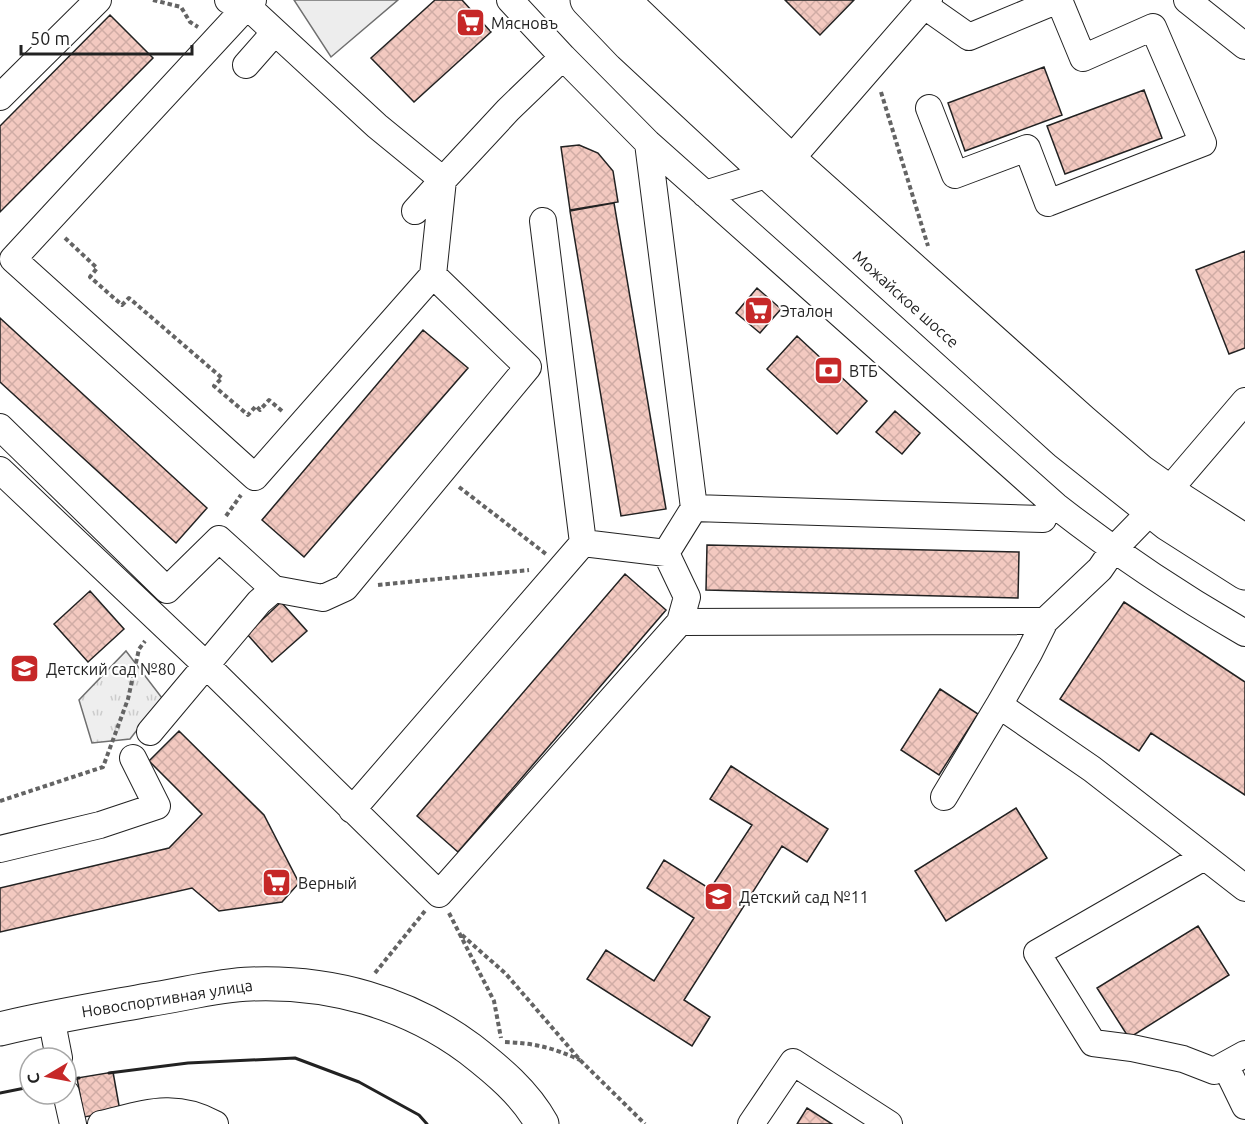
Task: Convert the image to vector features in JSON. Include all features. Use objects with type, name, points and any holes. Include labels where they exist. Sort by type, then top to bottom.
[{"type":"main road","name":"Можайское шоссе","points":[[587,0],[630,45],[779,167]]},
{"type":"main road","name":"Можайское шоссе","points":[[623,0],[779,167],[1065,442],[1160,501],[1245,541]]},
{"type":"main road","name":"Можайское шоссе","points":[[1160,501],[1168,524],[1245,573]]},
{"type":"main road","name":"Новоспортивная улица","points":[[0,1029],[51,1017],[250,984],[307,986],[396,1007],[434,1024],[491,1065],[514,1086],[542,1124]]},
{"type":"street","points":[[0,97],[98,0]]},
{"type":"street","points":[[510,0],[648,143],[1056,506],[1113,550],[1206,611],[1245,633]]},
{"type":"street","points":[[705,194],[779,167],[927,3],[969,37],[1058,0],[1083,58],[1153,27],[1203,143],[1048,203],[1027,148],[955,175],[929,108]]},
{"type":"street","points":[[1187,0],[1245,46]]},
{"type":"street","points":[[242,2],[377,126],[443,180],[433,275],[255,477],[13,259],[242,2]]},
{"type":"street","points":[[246,65],[275,32]]},
{"type":"street","points":[[415,211],[508,110],[563,57]]},
{"type":"street","points":[[648,143],[694,508],[666,553]]},
{"type":"street","points":[[352,810],[584,543],[543,221]]},
{"type":"street","points":[[0,427],[167,590],[219,539],[274,589],[322,598],[345,588],[528,367],[433,275]]},
{"type":"street","points":[[944,797],[1029,653],[1045,621],[1100,568],[1113,550],[1160,501],[1245,401]]},
{"type":"street","points":[[0,470],[206,665],[439,894],[680,622],[687,597],[666,553]]},
{"type":"street","points":[[694,508],[1043,519]]},
{"type":"street","points":[[584,543],[666,553]]},
{"type":"street","points":[[150,732],[259,602],[274,589]]},
{"type":"street","points":[[680,622],[1045,621]]},
{"type":"street","points":[[999,705],[1092,769],[1245,888]]},
{"type":"street","points":[[0,849],[100,825],[157,806],[133,758]]},
{"type":"street","points":[[1204,857],[1037,953],[1093,1043],[1132,1048],[1183,1059],[1214,1071],[1235,1060],[1245,1106]]},
{"type":"street","points":[[51,1017],[57,1046]]},
{"type":"street","points":[[751,1124],[793,1062],[889,1124]]},
{"type":"street","points":[[69,1106],[73,1124]]},
{"type":"street","points":[[101,1124],[153,1112],[177,1110],[200,1115],[215,1124]]},
{"type":"path","points":[[153,0],[181,7],[190,22],[200,28]]},
{"type":"path","points":[[880,87],[928,246]]},
{"type":"path","points":[[71,231],[64,239],[97,268],[90,277],[122,305],[129,298],[222,378],[214,386],[248,415],[256,406],[260,410],[269,400],[300,427]]},
{"type":"path","points":[[441,473],[563,567]]},
{"type":"path","points":[[220,522],[255,477]]},
{"type":"path","points":[[345,588],[563,567]]},
{"type":"path","points":[[0,801],[103,767],[128,699],[139,649],[159,621]]},
{"type":"path","points":[[375,974],[439,894],[494,1001],[502,1042],[530,1043],[559,1050],[580,1060]]},
{"type":"path","points":[[459,933],[506,974],[580,1060],[645,1124]]},
{"type":"green space","points":[[126,651],[162,698],[130,739],[92,743],[79,700]]},
{"type":"shaded area","points":[[294,0],[398,0],[331,57]]},
{"type":"building","points":[[435,0],[462,0],[491,32],[414,102],[371,58]]},
{"type":"building","points":[[785,0],[854,0],[820,35]]},
{"type":"building","points":[[110,15],[153,58],[0,212],[0,126]]},
{"type":"building","points":[[1044,67],[1062,115],[965,151],[948,103]]},
{"type":"building","points":[[1144,90],[1162,138],[1065,174],[1047,126]]},
{"type":"building","points":[[579,145],[598,153],[613,171],[618,202],[570,210],[561,147]]},
{"type":"building","points":[[614,203],[666,509],[621,516],[570,211]]},
{"type":"building","points":[[1245,251],[1245,348],[1229,354],[1196,270]]},
{"type":"building","name":"Эталон","points":[[757,288],[781,309],[760,333],[736,313]]},
{"type":"building","points":[[0,318],[207,508],[176,543],[0,382]]},
{"type":"building","points":[[423,330],[468,368],[304,557],[262,520]]},
{"type":"building","points":[[797,336],[867,401],[837,434],[767,369]]},
{"type":"building","points":[[895,411],[920,433],[902,454],[876,432]]},
{"type":"building","points":[[707,545],[1019,552],[1018,598],[706,590]]},
{"type":"building","points":[[625,574],[666,610],[458,852],[417,816]]},
{"type":"building","points":[[90,591],[124,629],[88,662],[54,624]]},
{"type":"building","points":[[281,602],[307,631],[272,662],[247,634]]},
{"type":"building","points":[[1124,602],[1245,682],[1245,795],[1151,733],[1139,751],[1060,699]]},
{"type":"building","points":[[940,689],[978,714],[939,775],[901,750]]},
{"type":"building","points":[[179,731],[264,815],[299,883],[282,902],[219,911],[192,888],[0,932],[0,888],[169,848],[202,814],[149,761]]},
{"type":"building","points":[[731,766],[828,829],[807,862],[782,846],[684,1000],[710,1017],[692,1046],[587,979],[606,950],[654,981],[694,918],[647,888],[664,860],[710,889],[752,825],[710,799]]},
{"type":"building","points":[[1016,808],[1047,858],[946,921],[915,871]]},
{"type":"building","points":[[1198,926],[1229,975],[1129,1038],[1097,988]]},
{"type":"building","points":[[113,1072],[120,1111],[84,1117],[78,1078]]},
{"type":"building","points":[[807,1108],[832,1124],[797,1124]]},
{"type":"wall","points":[[109,1073],[188,1063],[295,1058],[359,1082],[419,1115],[427,1124]]},
{"type":"wall","points":[[0,1093],[18,1089]]},
{"type":"place","name":"Мясновъ","points":[[470,23]]},
{"type":"place","name":"Эталон","points":[[759,311]]},
{"type":"place","name":"ВТБ","points":[[828,371]]},
{"type":"place","name":"Детский сад №80","points":[[25,669]]},
{"type":"place","name":"Верный","points":[[277,883]]},
{"type":"place","name":"Детский сад №11","points":[[718,897]]}]
